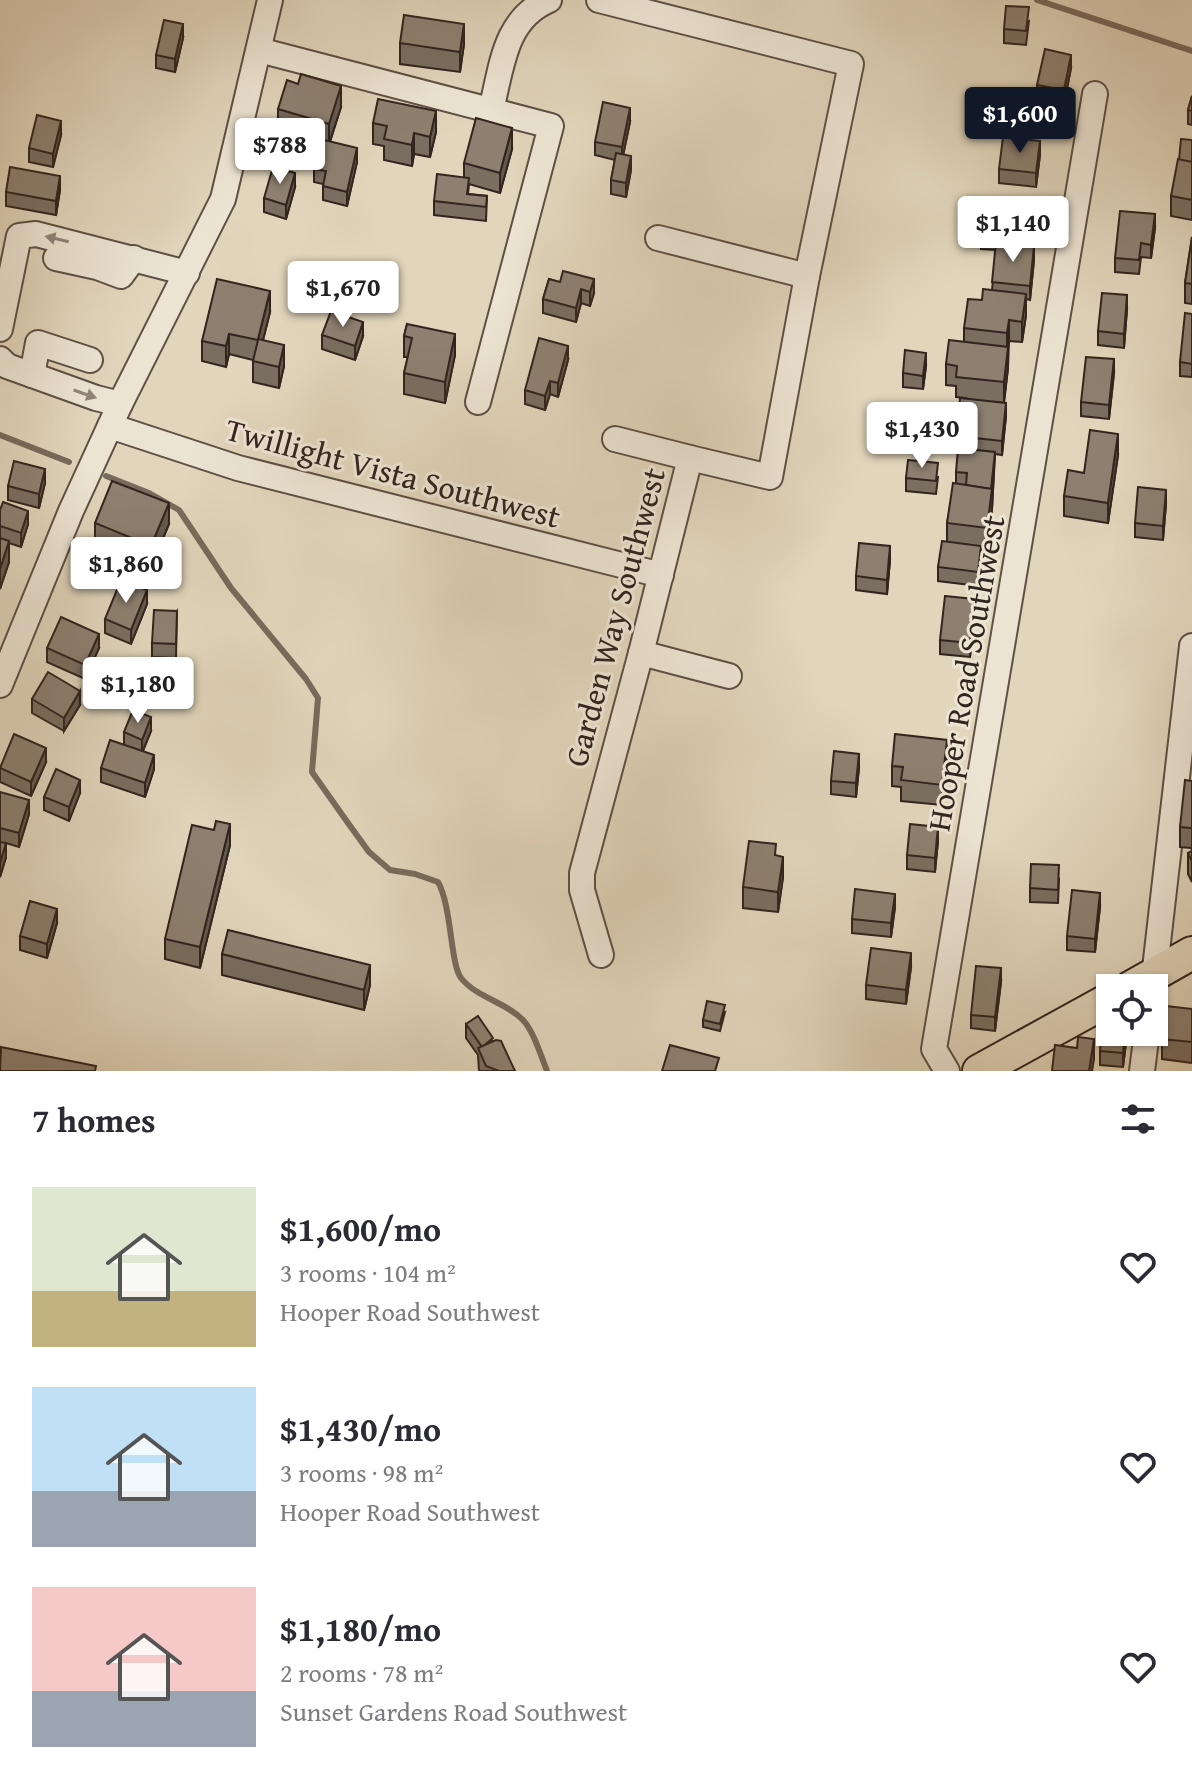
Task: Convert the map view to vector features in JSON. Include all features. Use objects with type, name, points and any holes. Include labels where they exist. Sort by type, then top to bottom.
[{"type":"main road","points":[[1161,974],[1192,953]]},
{"type":"main road","points":[[979,1071],[1096,1007]]},
{"type":"street","points":[[0,685],[71,511],[120,404],[223,199],[270,0]]},
{"type":"street","points":[[491,110],[510,35],[523,16],[549,0]]},
{"type":"street","name":"Garden Way Southwest","points":[[599,0],[851,64],[770,477],[690,458],[582,873],[582,890],[601,955]]},
{"type":"street","points":[[259,50],[551,126],[478,402]]},
{"type":"street","name":"Hooper Road Southwest","points":[[947,1071],[934,1049],[1095,94]]},
{"type":"street","points":[[0,329],[19,236],[36,234],[128,267]]},
{"type":"street","points":[[658,238],[807,276]]},
{"type":"street","points":[[56,258],[97,267],[187,273]]},
{"type":"street","points":[[32,375],[38,343],[90,360]]},
{"type":"street","points":[[0,359],[7,366],[120,404]]},
{"type":"street","name":"Twillight Vista Southwest","points":[[108,431],[238,468],[661,575]]},
{"type":"street","points":[[615,439],[690,458]]},
{"type":"street","points":[[1147,974],[1192,646]]},
{"type":"street","points":[[641,653],[729,676]]},
{"type":"street","points":[[1142,1071],[1145,1046]]},
{"type":"building","points":[[1006,6],[1029,7],[1026,31],[1004,29]]},
{"type":"building","points":[[404,15],[464,24],[460,52],[400,43]]},
{"type":"building","points":[[164,20],[183,24],[175,59],[156,55]]},
{"type":"building","points":[[1045,49],[1071,55],[1064,90],[1037,85]]},
{"type":"building","points":[[301,74],[341,86],[329,124],[278,109],[287,80],[298,84]]},
{"type":"building","points":[[378,99],[436,111],[430,137],[414,133],[412,145],[384,139],[387,126],[373,123]]},
{"type":"building","points":[[603,102],[630,108],[622,147],[595,142]]},
{"type":"building","points":[[37,115],[61,121],[53,154],[29,148]]},
{"type":"building","points":[[476,118],[512,128],[500,173],[464,163]]},
{"type":"building","points":[[1003,137],[1040,141],[1036,173],[999,169]]},
{"type":"building","points":[[320,139],[357,148],[347,192],[323,186],[326,171],[314,169]]},
{"type":"building","points":[[1181,139],[1192,140],[1192,162],[1179,160]]},
{"type":"building","points":[[616,153],[631,156],[626,183],[611,180]]},
{"type":"building","points":[[1178,159],[1192,162],[1192,200],[1171,196]]},
{"type":"building","points":[[10,167],[60,176],[56,201],[6,192]]},
{"type":"building","points":[[273,167],[295,173],[286,205],[264,198]]},
{"type":"building","points":[[437,174],[469,178],[467,194],[487,196],[486,207],[434,201]]},
{"type":"building","points":[[984,211],[1034,216],[1031,240],[981,235]]},
{"type":"building","points":[[1120,211],[1155,214],[1151,245],[1141,243],[1139,260],[1115,258]]},
{"type":"building","points":[[1192,237],[1192,284],[1185,283]]},
{"type":"building","points":[[996,242],[1034,246],[1030,286],[992,282]]},
{"type":"building","points":[[563,271],[594,279],[590,292],[581,289],[576,308],[543,299],[549,279],[560,282]]},
{"type":"building","points":[[217,279],[270,291],[258,339],[284,345],[279,367],[253,361],[258,340],[229,334],[226,346],[202,341]]},
{"type":"building","points":[[983,289],[1026,294],[1022,322],[1009,320],[1007,333],[964,328],[968,299],[982,300]]},
{"type":"building","points":[[1102,293],[1127,295],[1124,334],[1098,331]]},
{"type":"building","points":[[331,311],[363,322],[355,346],[322,335]]},
{"type":"building","points":[[1185,313],[1192,314],[1192,364],[1180,362]]},
{"type":"building","points":[[407,324],[455,334],[445,382],[404,373],[412,338],[404,336]]},
{"type":"building","points":[[539,338],[568,346],[558,383],[550,381],[545,396],[525,390]]},
{"type":"building","points":[[949,340],[1008,347],[1004,382],[956,377],[957,366],[946,364]]},
{"type":"building","points":[[905,350],[926,353],[923,376],[903,373]]},
{"type":"building","points":[[1086,357],[1114,359],[1109,405],[1081,402]]},
{"type":"building","points":[[960,398],[1006,403],[1002,441],[975,438],[976,425],[958,423]]},
{"type":"building","points":[[1090,430],[1118,434],[1108,503],[1064,496],[1068,470],[1084,473]]},
{"type":"building","points":[[958,448],[995,452],[991,489],[966,485],[967,473],[956,472]]},
{"type":"building","points":[[908,460],[938,463],[936,481],[906,478]]},
{"type":"building","points":[[14,461],[45,469],[39,494],[8,486]]},
{"type":"building","points":[[112,481],[169,503],[151,546],[95,523]]},
{"type":"building","points":[[953,483],[992,489],[987,528],[947,523]]},
{"type":"building","points":[[1138,487],[1166,490],[1163,526],[1135,523]]},
{"type":"building","points":[[3,502],[28,511],[21,533],[0,526]]},
{"type":"building","points":[[0,538],[9,541],[0,569]]},
{"type":"building","points":[[942,541],[981,546],[978,572],[938,567]]},
{"type":"building","points":[[859,543],[890,546],[887,580],[856,576]]},
{"type":"building","points":[[121,580],[147,590],[131,630],[105,619]]},
{"type":"building","points":[[945,596],[974,599],[970,643],[940,640]]},
{"type":"building","points":[[154,610],[177,611],[176,644],[152,643]]},
{"type":"building","points":[[61,617],[99,634],[85,665],[47,648]]},
{"type":"building","points":[[48,672],[80,691],[64,718],[32,699]]},
{"type":"building","points":[[133,710],[151,717],[142,740],[124,732]]},
{"type":"building","points":[[14,734],[46,748],[31,782],[0,768]]},
{"type":"building","points":[[895,734],[947,740],[942,785],[901,780],[903,767],[892,766]]},
{"type":"building","points":[[110,740],[154,755],[145,783],[101,768]]},
{"type":"building","points":[[834,751],[859,754],[856,783],[831,781]]},
{"type":"building","points":[[56,769],[80,780],[69,807],[44,797]]},
{"type":"building","points":[[1185,780],[1192,781],[1192,829],[1180,827]]},
{"type":"building","points":[[0,792],[29,800],[19,833],[0,828]]},
{"type":"building","points":[[216,821],[230,824],[200,947],[165,939],[192,825],[214,830]]},
{"type":"building","points":[[910,824],[938,827],[935,858],[907,855]]},
{"type":"building","points":[[749,841],[776,844],[775,855],[783,857],[778,892],[743,887]]},
{"type":"building","points":[[0,842],[6,843],[0,863]]},
{"type":"building","points":[[1031,864],[1059,865],[1058,890],[1030,888]]},
{"type":"building","points":[[855,889],[895,894],[891,923],[852,919]]},
{"type":"building","points":[[1072,890],[1100,893],[1095,939],[1067,936]]},
{"type":"building","points":[[30,901],[57,909],[47,944],[20,936]]},
{"type":"building","points":[[228,930],[370,965],[364,990],[222,954]]},
{"type":"building","points":[[871,948],[911,953],[906,990],[866,985]]},
{"type":"building","points":[[976,966],[1001,968],[995,1017],[971,1015]]},
{"type":"building","points":[[707,1001],[725,1005],[720,1024],[703,1020]]},
{"type":"building","points":[[1168,1006],[1192,1009],[1192,1042],[1168,1040]]},
{"type":"building","points":[[478,1016],[493,1038],[482,1047],[466,1024]]},
{"type":"building","points":[[1078,1037],[1094,1039],[1089,1071],[1052,1071],[1055,1045],[1077,1048]]},
{"type":"building","points":[[496,1040],[501,1041],[515,1071],[499,1071],[486,1066],[478,1048]]},
{"type":"building","points":[[670,1045],[719,1058],[715,1071],[662,1071]]},
{"type":"building","points":[[1100,1046],[1124,1046],[1123,1053],[1100,1051]]},
{"type":"building","points":[[1,1047],[96,1066],[95,1071],[0,1071]]},
{"type":"waterway","points":[[1037,0],[1192,51]]},
{"type":"waterway","points":[[0,435],[69,462]]},
{"type":"waterway","points":[[106,476],[149,493],[179,510],[231,588],[306,679],[318,698],[312,772],[369,852],[390,870],[438,882],[446,905],[457,971],[461,978],[523,1020],[534,1037],[547,1071]]}]
